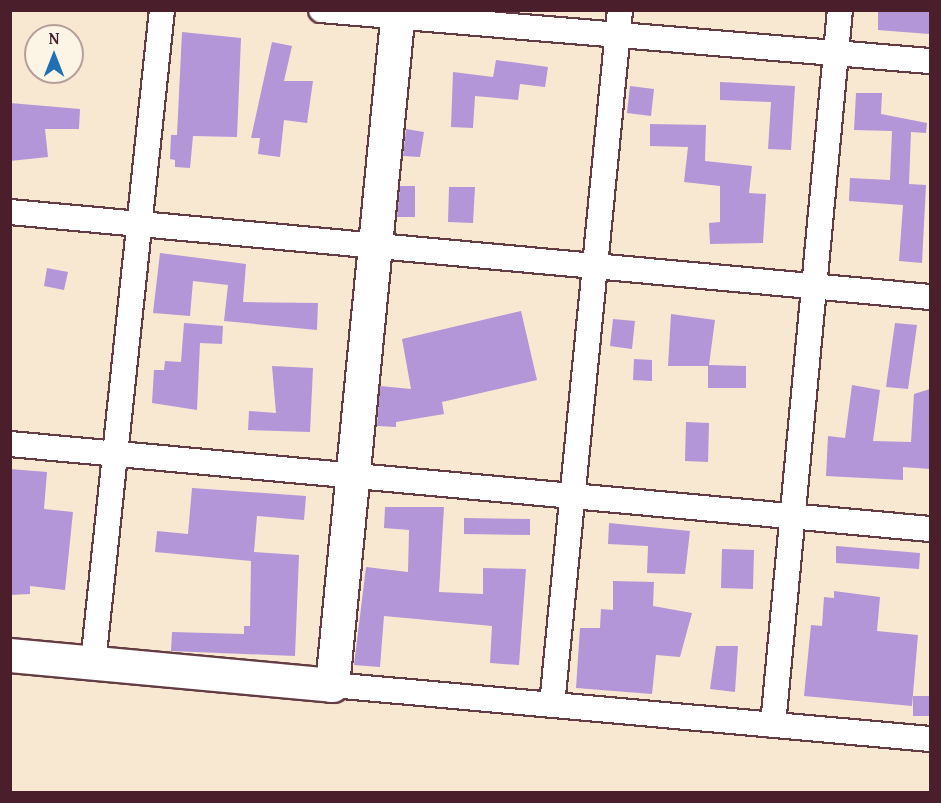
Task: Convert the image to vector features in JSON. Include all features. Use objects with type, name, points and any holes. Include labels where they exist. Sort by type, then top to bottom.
[{"type":"main road","points":[[10,655],[332,685],[398,14]]},
{"type":"street","points":[[93,663],[162,10]]},
{"type":"street","points":[[321,10],[398,14],[930,61]]},
{"type":"street","points":[[552,705],[620,10]]},
{"type":"street","points":[[773,725],[840,10]]},
{"type":"street","points":[[10,212],[930,297]]},
{"type":"street","points":[[10,444],[930,530]]},
{"type":"street","points":[[332,685],[930,739]]},
{"type":"building","points":[[878,11],[930,12],[929,34],[878,30]]},
{"type":"building","points":[[182,32],[241,38],[237,137],[193,136],[190,168],[175,167],[175,160],[170,159],[171,135],[177,135]]},
{"type":"building","points":[[272,42],[292,46],[284,81],[313,81],[307,123],[284,120],[280,157],[258,154],[260,138],[251,138]]},
{"type":"building","points":[[496,60],[548,67],[545,87],[520,84],[518,100],[475,96],[473,128],[451,127],[453,72],[493,77]]},
{"type":"building","points":[[720,82],[795,86],[791,150],[768,149],[771,102],[720,100]]},
{"type":"building","points":[[630,86],[654,89],[651,116],[627,113]]},
{"type":"building","points":[[856,93],[882,93],[881,114],[927,123],[926,133],[911,132],[909,184],[926,185],[922,263],[899,261],[903,205],[849,201],[850,178],[890,180],[892,131],[854,130]]},
{"type":"building","points":[[10,103],[80,109],[79,129],[45,129],[48,157],[10,161]]},
{"type":"building","points":[[650,124],[706,125],[705,161],[752,166],[749,193],[766,194],[763,243],[710,244],[709,223],[720,222],[720,186],[684,182],[688,147],[650,146]]},
{"type":"building","points":[[406,129],[424,132],[420,157],[403,156]]},
{"type":"building","points":[[400,186],[415,186],[415,217],[397,217]]},
{"type":"building","points":[[449,187],[475,187],[473,223],[448,222]]},
{"type":"building","points":[[160,253],[246,264],[243,302],[318,303],[317,330],[224,321],[228,285],[193,281],[190,316],[153,313]]},
{"type":"building","points":[[47,268],[68,272],[64,290],[44,286]]},
{"type":"building","points":[[521,311],[537,380],[442,402],[444,414],[396,422],[396,427],[377,426],[380,386],[411,389],[402,339]]},
{"type":"building","points":[[671,314],[715,320],[709,365],[746,366],[746,388],[708,388],[708,366],[668,366]]},
{"type":"building","points":[[613,319],[635,321],[632,349],[610,346]]},
{"type":"building","points":[[184,323],[223,326],[222,344],[200,343],[197,410],[152,403],[154,370],[164,370],[165,361],[181,362]]},
{"type":"building","points":[[895,323],[917,325],[908,389],[886,387]]},
{"type":"building","points":[[634,359],[652,360],[652,381],[633,380]]},
{"type":"building","points":[[272,366],[313,368],[310,432],[248,430],[249,411],[276,413]]},
{"type":"building","points":[[852,385],[880,390],[873,441],[911,442],[914,394],[930,389],[930,469],[903,467],[903,480],[826,476],[828,436],[845,438]]},
{"type":"building","points":[[686,422],[709,423],[708,462],[685,461]]},
{"type":"building","points":[[10,469],[47,472],[44,509],[73,512],[65,590],[30,586],[30,594],[10,595]]},
{"type":"building","points":[[192,488],[306,496],[304,520],[257,516],[254,552],[299,555],[295,656],[171,651],[172,632],[244,634],[244,626],[250,626],[251,561],[155,552],[157,531],[188,534]]},
{"type":"building","points":[[385,507],[444,507],[439,592],[483,594],[483,568],[526,569],[519,665],[490,663],[492,626],[384,616],[380,667],[354,665],[366,567],[408,572],[409,530],[384,528]]},
{"type":"building","points":[[464,518],[530,519],[530,535],[464,534]]},
{"type":"building","points":[[609,523],[690,531],[685,574],[647,573],[648,546],[608,544]]},
{"type":"building","points":[[836,546],[920,553],[919,569],[836,563]]},
{"type":"building","points":[[722,549],[754,550],[753,589],[721,588]]},
{"type":"building","points":[[613,581],[654,582],[653,606],[692,613],[680,657],[656,655],[652,694],[576,688],[580,628],[600,628],[601,609],[613,610]]},
{"type":"building","points":[[834,591],[880,597],[877,631],[918,635],[912,706],[804,696],[811,625],[822,626],[824,597],[834,598]]},
{"type":"building","points":[[716,646],[738,646],[735,692],[710,689]]},
{"type":"building","points":[[913,696],[930,696],[930,716],[913,716]]}]
